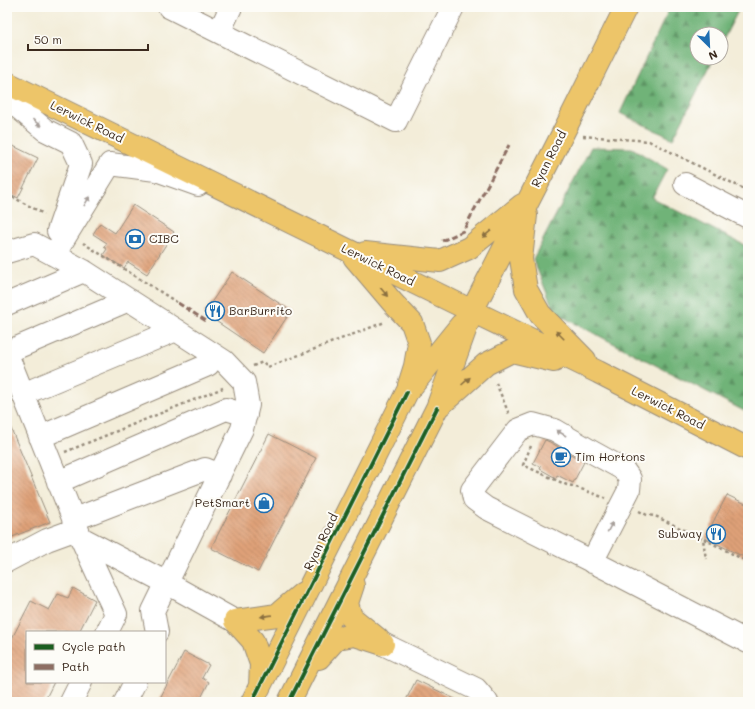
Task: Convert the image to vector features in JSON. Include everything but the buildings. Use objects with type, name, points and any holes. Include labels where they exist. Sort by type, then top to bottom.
[{"type":"main road","name":"Ryan Road","points":[[289,702],[437,408],[472,311],[626,7]]},
{"type":"main road","name":"Lerwick Road","points":[[7,83],[598,372],[748,449]]},
{"type":"main road","points":[[350,252],[440,261],[469,248],[528,201]]},
{"type":"main road","points":[[528,201],[521,259],[526,289],[540,314],[598,372]]},
{"type":"main road","points":[[350,252],[412,323],[418,343],[415,366],[407,392]]},
{"type":"main road","name":"Ryan Road","points":[[256,694],[407,392],[472,311]]},
{"type":"main road","points":[[437,408],[486,364],[512,351],[598,372]]},
{"type":"main road","points":[[360,561],[348,604],[351,617],[383,644]]},
{"type":"main road","points":[[235,621],[277,615],[309,588]]},
{"type":"main road","points":[[235,621],[253,641],[261,664],[256,694]]},
{"type":"main road","points":[[301,678],[337,638],[355,635],[383,644]]},
{"type":"lane","points":[[169,7],[396,121],[453,7]]},
{"type":"lane","points":[[219,32],[230,7]]},
{"type":"lane","points":[[7,98],[45,130],[71,143],[81,164],[51,253]]},
{"type":"lane","points":[[51,253],[110,164],[156,170],[258,206]]},
{"type":"lane","points":[[685,184],[748,217]]},
{"type":"lane","points":[[7,252],[34,244],[84,271],[224,361],[244,382],[248,405],[242,429],[153,611],[157,631]]},
{"type":"lane","points":[[7,304],[84,271]]},
{"type":"lane","points":[[108,631],[116,614],[77,528],[7,353],[129,300]]},
{"type":"lane","points":[[23,394],[176,330]]},
{"type":"lane","points":[[40,437],[208,365],[215,355]]},
{"type":"lane","points":[[58,482],[226,409],[246,416]]},
{"type":"lane","points":[[592,562],[628,490],[630,479],[623,469],[555,430],[533,424],[518,430],[472,490],[474,499],[486,508],[748,642]]},
{"type":"lane","points":[[7,562],[47,540],[77,528],[88,514],[205,469],[220,475]]},
{"type":"lane","points":[[77,528],[167,583],[235,621]]},
{"type":"lane","points":[[383,644],[476,689],[487,702]]},
{"type":"lane","points":[[125,702],[134,683]]},
{"type":"path","points":[[562,135],[650,141],[748,191]]},
{"type":"path","points":[[7,194],[45,214]]},
{"type":"path","points":[[79,241],[178,303]]},
{"type":"path","points":[[496,383],[518,430]]},
{"type":"path","points":[[703,539],[748,562]]},
{"type":"green space","points":[[670,7],[740,7],[729,28],[729,26],[689,26],[689,66],[710,66],[673,139],[620,113]]},
{"type":"green space","points":[[591,147],[632,148],[667,169],[652,198],[748,247],[748,413],[555,313],[533,259]]},
{"type":"marked path","points":[[442,241],[463,231],[509,145]]},
{"type":"marked path","points":[[178,303],[206,321]]},
{"type":"cycle path","points":[[252,702],[407,392]]},
{"type":"cycle path","points":[[289,702],[437,408]]},
{"type":"place","name":"CIBC","points":[[135,239]]},
{"type":"place","name":"BarBurrito","points":[[215,311]]},
{"type":"place","name":"Tim Hortons","points":[[561,457]]},
{"type":"place","name":"PetSmart","points":[[264,503]]},
{"type":"place","name":"Subway","points":[[716,534]]}]
